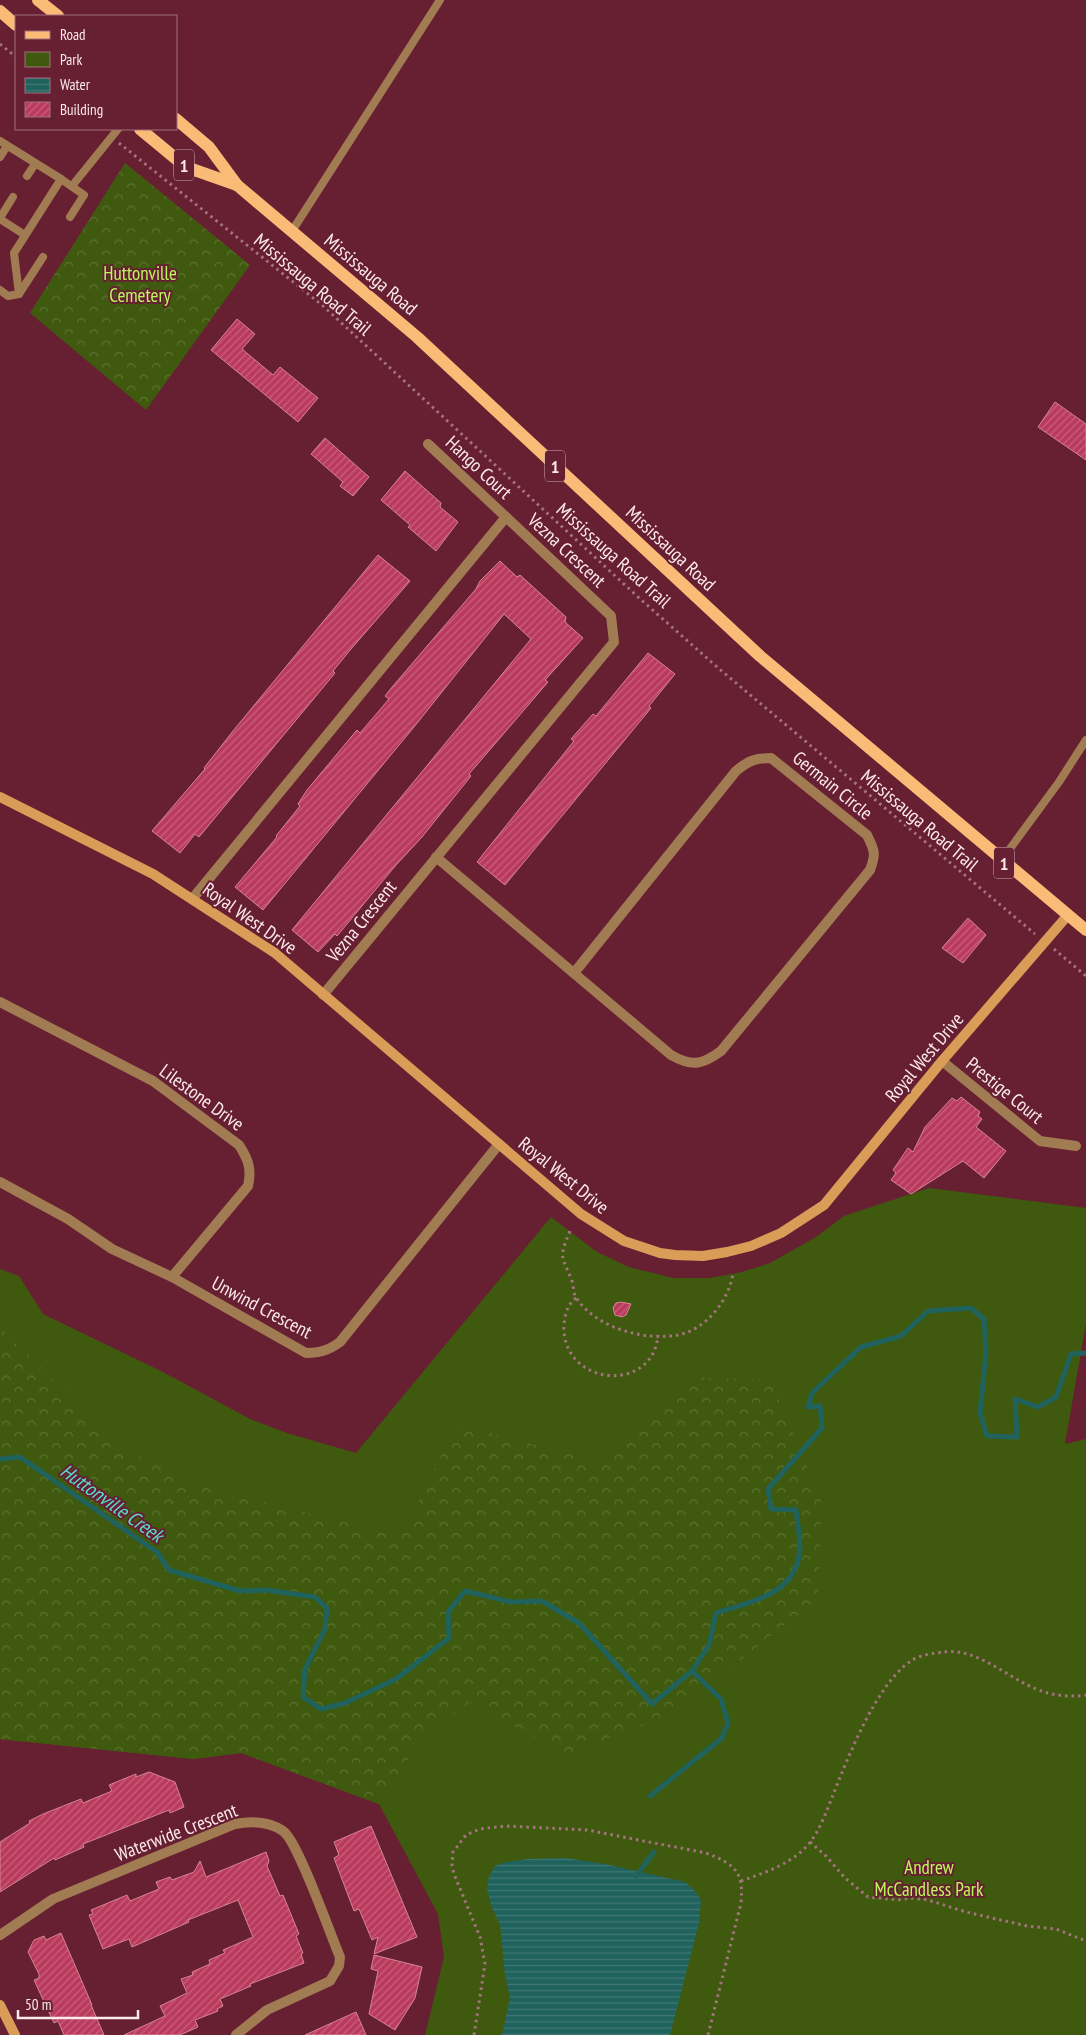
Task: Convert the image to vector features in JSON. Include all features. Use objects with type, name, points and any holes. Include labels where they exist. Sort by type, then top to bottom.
[{"type":"main road","points":[[38,0],[57,15]]},
{"type":"main road","points":[[0,11],[15,24]]},
{"type":"main road","name":"Mississauga Road","points":[[178,121],[209,147],[237,185],[417,337],[760,656],[1001,861],[1086,930]]},
{"type":"main road","name":"Mississauga Road","points":[[141,130],[186,167],[237,185]]},
{"type":"street","name":"Hango Court","points":[[428,444],[506,517]]},
{"type":"street","name":"Vezna Crescent","points":[[192,898],[506,517],[612,616],[614,642],[323,995]]},
{"type":"street","name":"Germain Circle","points":[[436,857],[670,1055],[683,1062],[697,1064],[708,1060],[721,1051],[870,870],[875,856],[873,848],[867,835],[771,758],[757,758],[746,762],[574,973]]},
{"type":"street","name":"Royal West Drive","points":[[0,797],[153,874],[275,954],[582,1214],[624,1241],[660,1253],[675,1255],[703,1256],[751,1246],[781,1233],[824,1205],[942,1061],[1068,915]]},
{"type":"street","name":"Lilestone Drive","points":[[0,1002],[153,1082],[239,1145],[246,1156],[250,1167],[248,1186],[172,1277]]},
{"type":"street","name":"Prestige Court","points":[[942,1061],[1040,1141],[1076,1146]]},
{"type":"street","name":"Unwind Crescent","points":[[0,1182],[68,1219],[112,1249],[172,1277],[306,1353],[318,1353],[330,1349],[340,1342],[499,1144]]},
{"type":"street","name":"Waterwide Crescent","points":[[0,1935],[53,1900],[234,1824],[255,1822],[274,1826],[284,1832],[296,1850],[340,1957],[339,1966],[336,1974],[330,1981],[267,2010],[236,2035]]},
{"type":"street","points":[[0,2005],[15,2035]]},
{"type":"lane","points":[[292,231],[440,0]]},
{"type":"lane","points":[[72,186],[117,130]]},
{"type":"lane","points":[[0,157],[3,144],[84,195],[70,217]]},
{"type":"lane","points":[[27,176],[35,164]]},
{"type":"lane","points":[[19,294],[14,254],[61,179]]},
{"type":"lane","points":[[13,197],[0,218],[25,235]]},
{"type":"lane","points":[[0,290],[8,296],[19,294],[43,257]]},
{"type":"lane","points":[[1001,861],[1059,782],[1086,740]]},
{"type":"path","points":[[0,44],[15,56]]},
{"type":"path","name":"Mississauga Road Trail","points":[[112,137],[322,305],[716,667],[1020,921]]},
{"type":"path","points":[[1068,961],[1086,976]]},
{"type":"path","points":[[570,1231],[562,1259],[574,1286],[576,1298],[592,1314],[619,1329],[658,1335],[679,1335],[708,1319],[728,1293],[733,1273]]},
{"type":"path","points":[[576,1298],[567,1308],[565,1339],[568,1348],[579,1364],[597,1374],[620,1376],[641,1367],[655,1349],[658,1335]]},
{"type":"path","points":[[742,1881],[789,1861],[810,1842],[823,1821],[862,1729],[886,1686],[911,1661],[945,1652],[965,1652],[1031,1687],[1048,1693],[1086,1695]]},
{"type":"path","points":[[474,2035],[485,1964],[480,1937],[458,1886],[452,1866],[453,1852],[466,1835],[480,1829],[506,1826],[588,1830],[706,1853],[721,1859],[734,1868],[743,1885],[741,1903],[708,2035]]},
{"type":"path","points":[[810,1842],[826,1856],[845,1878],[868,1898],[928,1900],[966,1912],[1027,1926],[1056,1929],[1086,1942]]},
{"type":"green space","name":"Huttonville Cemetery","points":[[125,163],[250,265],[146,410],[30,313]]},
{"type":"green space","name":"Andrew McCandless Park","points":[[929,1188],[1086,1208],[1086,1323],[1065,1444],[1086,1439],[1086,2035],[425,2035],[444,1957],[438,1914],[379,1804],[241,1753],[193,1759],[0,1739],[0,1269],[19,1276],[43,1314],[163,1372],[250,1419],[287,1433],[356,1453],[551,1217],[597,1252],[629,1267],[673,1278],[710,1278],[742,1272],[770,1263],[816,1237],[844,1216]]},
{"type":"green space","points":[[0,1328],[124,1448],[195,1485],[401,1536],[457,1424],[595,1461],[698,1377],[771,1380],[822,1503],[818,1599],[672,1714],[567,1755],[469,1702],[418,1744],[379,1804],[241,1753],[193,1759],[0,1739]]},
{"type":"water","points":[[566,1858],[605,1864],[685,1882],[701,1900],[699,1923],[670,2035],[502,2035],[510,1998],[505,1974],[500,1924],[492,1908],[487,1889],[489,1876],[495,1866],[502,1863],[528,1859]]},
{"type":"building","points":[[237,319],[255,334],[242,349],[273,375],[280,367],[318,398],[298,422],[211,350]]},
{"type":"building","points":[[1055,402],[1086,424],[1086,460],[1038,427]]},
{"type":"building","points":[[325,438],[369,477],[353,496],[340,486],[343,482],[311,454]]},
{"type":"building","points":[[405,471],[441,503],[440,507],[458,522],[436,551],[381,500]]},
{"type":"building","points":[[378,555],[410,581],[351,649],[333,671],[335,673],[199,837],[195,834],[180,853],[152,831],[205,769],[233,731]]},
{"type":"building","points":[[500,561],[517,577],[520,575],[566,617],[565,622],[583,638],[545,680],[548,682],[469,774],[471,776],[422,837],[337,936],[335,934],[318,952],[292,930],[531,639],[504,614],[263,910],[235,887],[277,837],[300,806],[298,804],[307,790],[357,730],[360,733],[389,699],[385,696],[393,686],[476,589],[480,581]]},
{"type":"building","points":[[648,653],[675,674],[649,706],[651,708],[505,885],[477,862],[574,741],[571,739],[593,714],[596,716]]},
{"type":"building","points":[[968,918],[986,935],[963,963],[942,948]]},
{"type":"building","points":[[961,1097],[980,1112],[978,1116],[982,1119],[976,1127],[1006,1151],[984,1178],[963,1161],[911,1194],[891,1180],[896,1173],[893,1170],[908,1148],[913,1152],[925,1127],[952,1098],[957,1101]]},
{"type":"building","points":[[616,1303],[631,1304],[626,1315],[622,1317],[615,1315],[613,1308]]},
{"type":"building","points":[[149,1772],[175,1782],[184,1807],[170,1813],[169,1810],[83,1844],[84,1847],[55,1860],[54,1858],[0,1892],[0,1842],[30,1823],[29,1821],[43,1814],[81,1799],[83,1803],[112,1791],[109,1785],[136,1774],[136,1777]]},
{"type":"building","points":[[371,1826],[417,1937],[374,1954],[378,1937],[372,1940],[359,1909],[354,1911],[334,1858],[339,1855],[334,1842]]},
{"type":"building","points":[[266,1852],[269,1861],[267,1866],[280,1896],[283,1895],[299,1934],[296,1936],[303,1953],[301,1954],[304,1963],[250,1984],[251,1986],[220,1999],[223,2006],[217,2009],[218,2011],[195,2020],[198,2027],[180,2035],[124,2035],[165,2016],[160,2006],[187,1993],[181,1979],[193,1975],[192,1972],[210,1964],[209,1960],[225,1953],[223,1950],[253,1937],[238,1900],[188,1920],[189,1922],[132,1947],[129,1939],[103,1949],[89,1915],[93,1914],[91,1910],[127,1895],[130,1901],[159,1889],[156,1882],[170,1877],[172,1880],[194,1872],[200,1861],[206,1877]]},
{"type":"building","points":[[61,1933],[104,2035],[64,2035],[58,2021],[54,2023],[34,1980],[39,1978],[39,1974],[28,1952],[34,1940],[44,1936],[46,1940]]},
{"type":"building","points":[[374,1955],[422,1967],[415,1998],[395,2030],[369,2014],[378,1971],[371,1969]]},
{"type":"building","points":[[356,2012],[366,2035],[305,2035]]},
{"type":"waterway","name":"Huttonville Creek","points":[[0,1459],[20,1457],[157,1552],[169,1570],[240,1591],[266,1590],[315,1597],[327,1608],[325,1629],[305,1669],[303,1697],[321,1709],[345,1703],[396,1679],[449,1638],[448,1612],[465,1591],[511,1602],[542,1601],[579,1623],[652,1704],[692,1671],[709,1645],[716,1613],[755,1601],[778,1589],[788,1580],[795,1569],[800,1545],[796,1510],[771,1509],[768,1489],[822,1428],[820,1406],[808,1407],[812,1393],[861,1347],[901,1336],[928,1311],[971,1308],[984,1319],[986,1352],[980,1413],[987,1436],[1017,1437],[1015,1399],[1038,1407],[1056,1397],[1071,1354],[1086,1353]]},
{"type":"waterway","points":[[650,1796],[722,1738],[728,1723],[721,1699],[692,1671]]},
{"type":"waterway","points":[[636,1876],[654,1852]]}]
